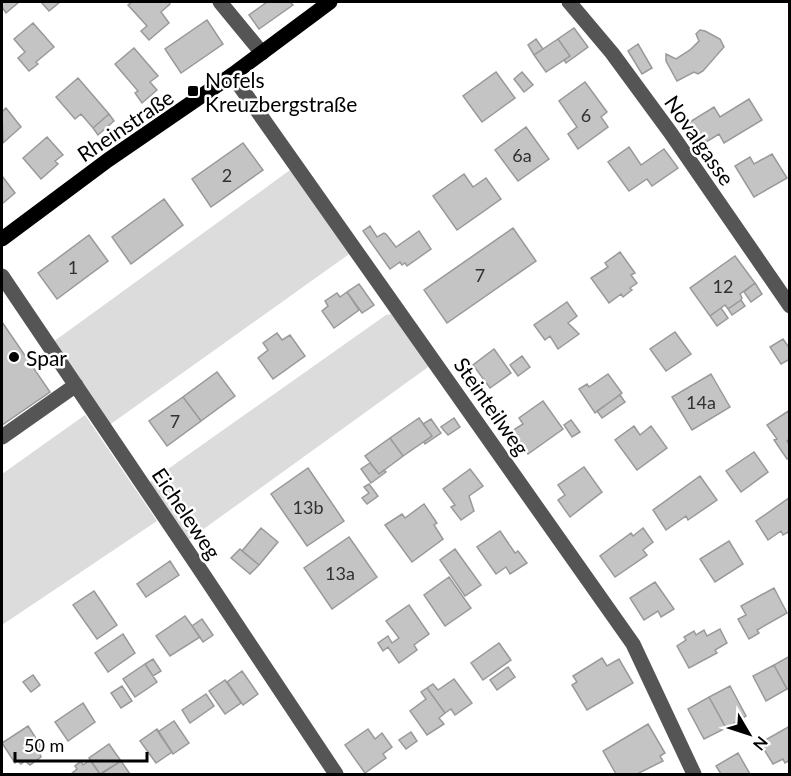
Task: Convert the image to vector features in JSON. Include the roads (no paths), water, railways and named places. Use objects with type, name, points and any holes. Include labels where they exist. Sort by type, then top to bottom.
[{"type":"main road","name":"Rheinstraße","points":[[2,238],[108,160],[232,75],[330,2]]},
{"type":"street","points":[[220,2],[262,52]]},
{"type":"street","name":"Novalgasse","points":[[569,2],[612,53],[670,132],[789,306]]},
{"type":"street","name":"Steinteilweg","points":[[232,75],[633,644],[694,774]]},
{"type":"street","name":"Eicheleweg","points":[[2,276],[336,774]]},
{"type":"street","points":[[2,436],[76,385]]},
{"type":"place","name":"Nofels Kreuzbergstraße","points":[[193,91]]},
{"type":"place","name":"Spar","points":[[14,357]]}]
